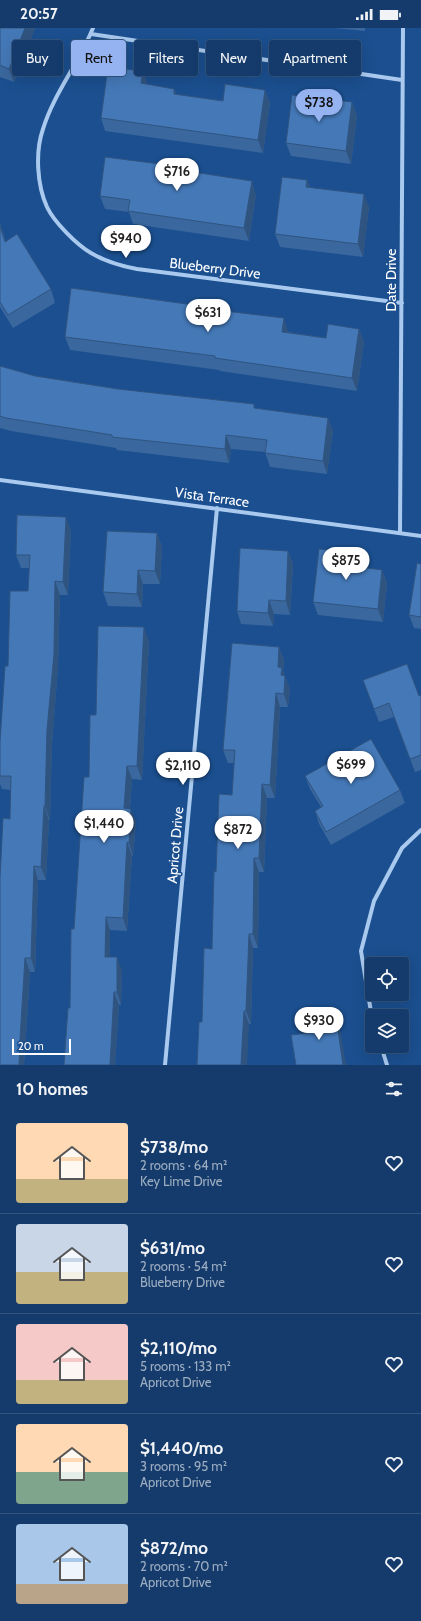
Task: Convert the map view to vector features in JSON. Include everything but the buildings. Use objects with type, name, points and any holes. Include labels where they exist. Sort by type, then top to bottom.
[{"type":"street","name":"Blueberry Drive","points":[[93,28],[50,111],[42,130],[39,145],[39,174],[48,207],[76,241],[89,252],[119,266],[402,303]]},
{"type":"street","name":"Date Drive","points":[[400,533],[402,80],[404,28]]},
{"type":"street","points":[[91,34],[402,80]]},
{"type":"street","name":"Vista Terrace","points":[[0,480],[421,536]]},
{"type":"street","name":"Apricot Drive","points":[[166,1065],[217,508]]},
{"type":"street","points":[[371,1009],[361,951],[372,908],[374,901],[402,848],[421,830]]},
{"type":"street","points":[[383,1053],[387,1065]]}]
